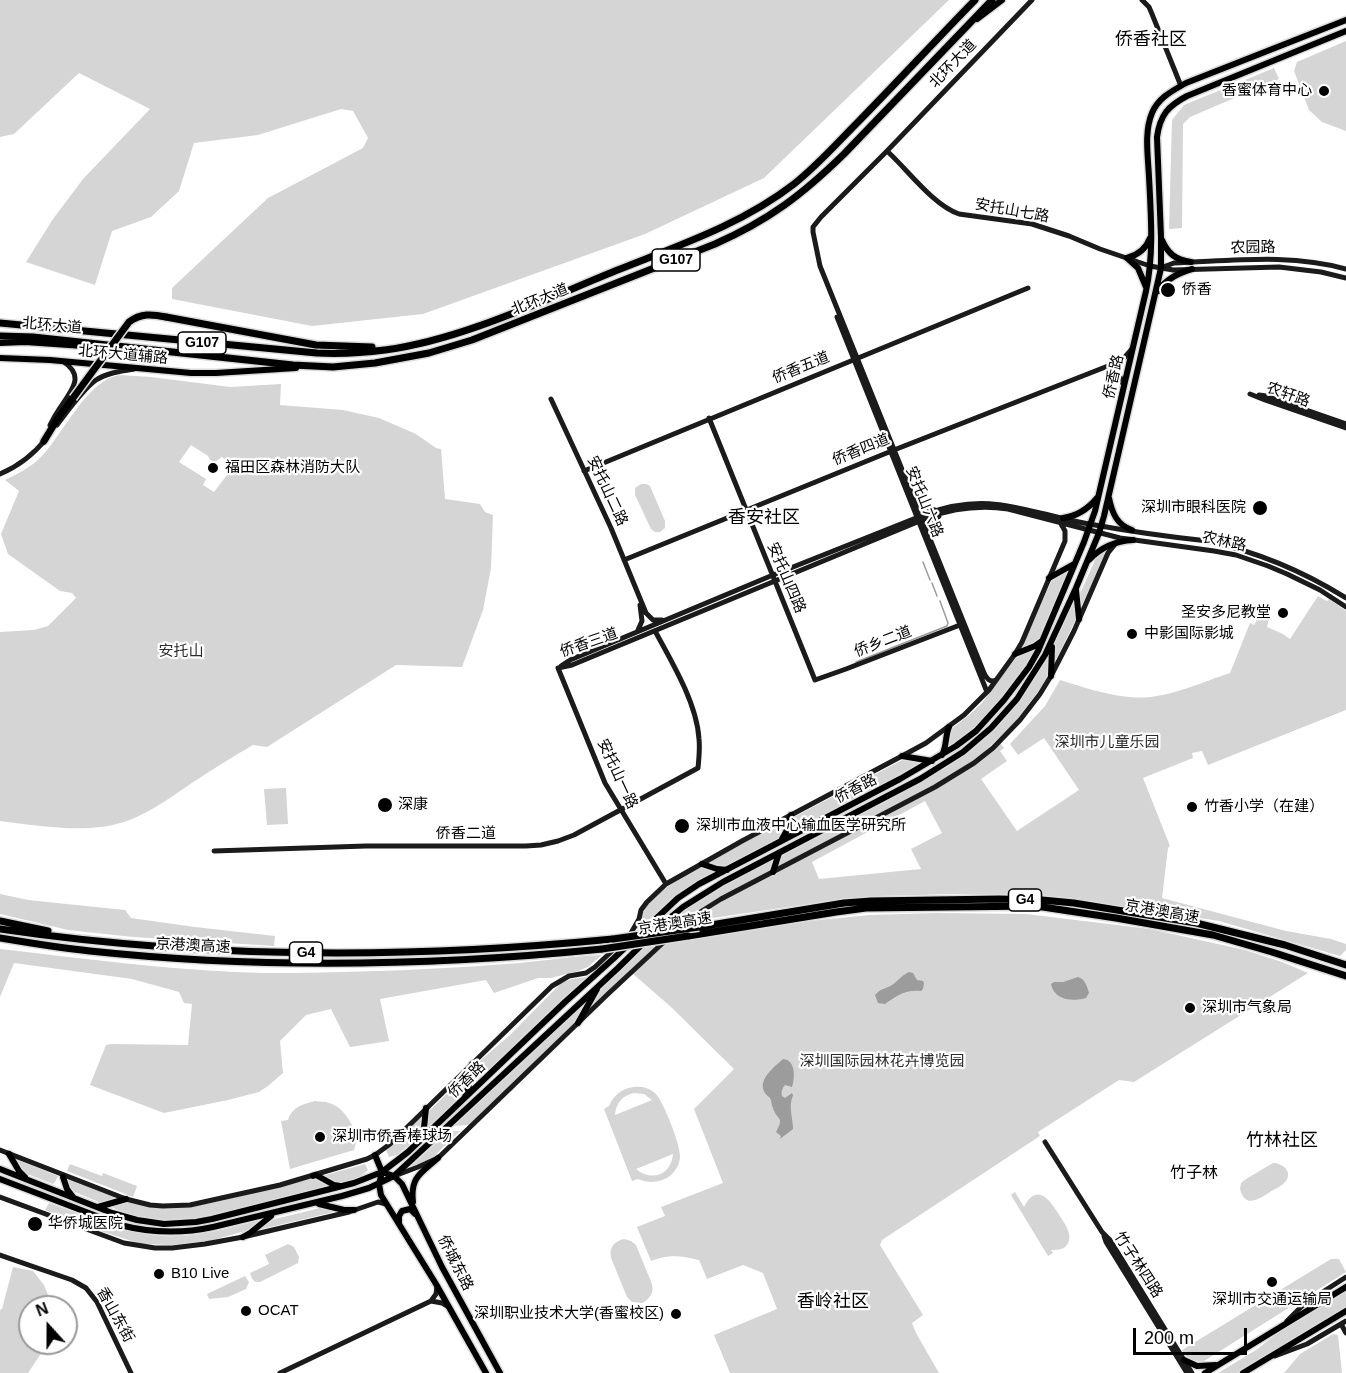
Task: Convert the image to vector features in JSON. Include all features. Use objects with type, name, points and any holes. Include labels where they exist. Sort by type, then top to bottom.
[{"type":"highway","name":"北环大道","points":[[0,336],[315,366],[354,365],[398,360],[472,340],[737,234],[781,209],[819,178],[992,0]]},
{"type":"highway","name":"北环大道","points":[[0,323],[306,353],[362,352],[405,346],[447,336],[697,238],[759,208],[795,183],[822,159],[974,1]]},
{"type":"highway","points":[[44,441],[58,418],[129,322],[146,314],[316,345],[405,346]]},
{"type":"highway","name":"京港澳高速","points":[[0,929],[89,940],[217,950],[367,953],[503,949],[613,939],[871,901],[999,898],[1074,903],[1196,923],[1285,945],[1346,964]]},
{"type":"highway","name":"京港澳高速","points":[[0,938],[88,951],[210,961],[346,963],[509,957],[602,949],[866,908],[1036,906],[1213,935],[1346,977]]},
{"type":"highway","points":[[0,921],[89,940]]},
{"type":"highway","points":[[0,943],[88,951]]},
{"type":"main road","points":[[967,26],[1002,0]]},
{"type":"main road","name":"侨香路","points":[[0,1169],[98,1207],[137,1220],[164,1224],[212,1219],[344,1187],[382,1172],[418,1143],[565,1002],[678,898],[699,884],[933,761],[976,730],[1004,700],[1029,667],[1043,641],[1075,564],[1099,495],[1150,266],[1148,138],[1153,111],[1167,94],[1181,86],[1346,20]]},
{"type":"main road","name":"侨香路","points":[[0,1179],[120,1225],[167,1232],[197,1231],[312,1204],[379,1184],[394,1176],[666,921],[692,900],[920,779],[978,741],[1017,699],[1037,670],[1053,640],[1100,529],[1161,268],[1157,137],[1162,118],[1175,102],[1187,96],[1346,32]]},
{"type":"main road","points":[[1281,46],[1285,56]]},
{"type":"main road","points":[[1269,51],[1273,61]]},
{"type":"main road","points":[[1146,291],[1140,272],[1127,258],[1140,253],[1146,247],[1151,235]]},
{"type":"main road","points":[[1155,297],[1169,279],[1191,266],[1172,255],[1161,237]]},
{"type":"main road","points":[[0,343],[25,342],[155,350]]},
{"type":"main road","name":"北环大道辅路","points":[[0,358],[63,361],[191,373],[315,366]]},
{"type":"main road","points":[[1061,520],[1084,511],[1099,495]]},
{"type":"main road","points":[[1109,496],[1116,518],[1122,525],[1132,530]]},
{"type":"main road","points":[[1086,562],[1101,549],[1117,542],[1133,540]]},
{"type":"main road","points":[[1049,578],[1075,564]]},
{"type":"main road","points":[[1076,588],[1079,619]]},
{"type":"main road","points":[[1051,676],[1053,640]]},
{"type":"main road","points":[[1015,654],[1043,641]]},
{"type":"main road","points":[[941,756],[949,727]]},
{"type":"main road","points":[[902,756],[933,761]]},
{"type":"main road","points":[[780,841],[786,832],[791,815]]},
{"type":"main road","points":[[836,823],[860,826]]},
{"type":"main road","points":[[773,872],[779,853]]},
{"type":"main road","points":[[702,864],[727,870]]},
{"type":"main road","points":[[578,1023],[600,984]]},
{"type":"main road","points":[[463,1100],[469,1085],[472,1064]]},
{"type":"main road","points":[[418,1143],[422,1135],[426,1108]]},
{"type":"main road","points":[[9,1154],[27,1180]]},
{"type":"main road","points":[[375,1155],[382,1172],[379,1184]]},
{"type":"main road","points":[[414,1206],[412,1193],[414,1182],[438,1158]]},
{"type":"main road","points":[[382,1172],[394,1176]]},
{"type":"main road","points":[[313,1176],[316,1175],[337,1186],[344,1187]]},
{"type":"main road","points":[[14,1184],[17,1176]]},
{"type":"main road","name":"侨城东路","points":[[394,1176],[402,1184],[414,1206],[442,1267],[500,1373]]},
{"type":"main road","points":[[63,1177],[67,1189],[74,1198],[71,1206]]},
{"type":"main road","name":"侨城东路","points":[[379,1184],[379,1190],[399,1226],[436,1284],[486,1373]]},
{"type":"main road","points":[[98,1207],[126,1199]]},
{"type":"main road","points":[[312,1204],[354,1210]]},
{"type":"main road","points":[[399,1226],[400,1213],[407,1209],[414,1212],[421,1221]]},
{"type":"main road","points":[[243,1237],[275,1213]]},
{"type":"main road","points":[[1205,1373],[1346,1287]]},
{"type":"main road","points":[[1243,1373],[1346,1311]]},
{"type":"main road","points":[[1184,1360],[1197,1366],[1220,1364]]},
{"type":"street","name":"北环大道","points":[[816,222],[888,151],[1032,0]]},
{"type":"street","points":[[1142,0],[1149,7],[1181,86]]},
{"type":"street","name":"安托山七路","points":[[888,151],[952,212],[1032,224],[1150,266]]},
{"type":"street","name":"安托山六路","points":[[816,222],[813,231],[820,266],[987,692]]},
{"type":"street","name":"农园路","points":[[1191,266],[1278,259],[1319,263],[1346,269]]},
{"type":"street","name":"农园路","points":[[1150,266],[1161,268],[1174,263],[1191,266],[1279,267],[1321,272],[1346,278]]},
{"type":"street","name":"侨香五道","points":[[584,471],[1028,288]]},
{"type":"street","name":"侨香四道","points":[[624,560],[1108,366],[1124,358],[1133,348]]},
{"type":"street","points":[[44,441],[55,416],[76,381],[71,369],[63,361]]},
{"type":"street","points":[[1108,366],[1118,370],[1124,386]]},
{"type":"street","points":[[0,474],[23,462],[38,450],[97,379],[108,374],[135,369]]},
{"type":"street","name":"农轩路","points":[[1250,394],[1266,396],[1346,426],[1265,400],[1250,394]]},
{"type":"street","name":"安托山二路","points":[[551,399],[638,595]]},
{"type":"street","name":"安托山四路","points":[[709,418],[815,680]]},
{"type":"street","points":[[911,499],[922,507],[932,510],[940,509]]},
{"type":"street","points":[[900,527],[909,514],[911,499]]},
{"type":"street","name":"侨香三道","points":[[558,668],[572,665],[655,631],[940,509],[969,504],[995,503],[1089,527]]},
{"type":"street","name":"侨香三道","points":[[920,519],[971,507],[990,507],[1061,520]]},
{"type":"street","points":[[928,540],[933,522],[940,515],[948,512]]},
{"type":"street","points":[[0,1150],[126,1199],[150,1205],[190,1205],[280,1185],[350,1165],[375,1155],[390,1144],[552,986],[569,976],[586,973],[606,957],[631,933],[641,910],[666,885],[902,756],[949,727],[972,708],[987,692],[1022,642],[1066,537],[1061,520]]},
{"type":"street","points":[[900,527],[915,530],[928,540]]},
{"type":"street","name":"农林路","points":[[1089,527],[1132,530],[1208,541],[1253,553],[1314,579],[1346,598]]},
{"type":"street","name":"农林路","points":[[1100,529],[1114,537],[1215,550],[1236,555],[1301,580],[1346,607]]},
{"type":"street","name":"安托山六路","points":[[928,540],[985,675],[991,681],[996,680]]},
{"type":"street","points":[[394,1176],[438,1158],[633,970],[694,916],[721,899],[942,783],[993,748],[1040,694],[1051,676],[1108,553],[1117,542]]},
{"type":"street","name":"侨香三道","points":[[558,668],[570,660],[670,618],[774,579]]},
{"type":"street","points":[[638,595],[651,619],[657,621],[670,618]]},
{"type":"street","points":[[634,633],[640,628],[642,621],[638,595]]},
{"type":"street","name":"侨乡二道","points":[[815,680],[960,625]]},
{"type":"street","name":"侨香二道","points":[[214,851],[366,846],[526,846],[558,841],[574,835],[698,768],[699,736],[693,713],[684,686],[655,631]]},
{"type":"street","name":"安托山一路","points":[[558,668],[605,783],[666,885]]},
{"type":"street","name":"竹子林四路","points":[[1045,1142],[1187,1373]]},
{"type":"street","points":[[0,1197],[124,1243],[155,1248],[188,1247],[243,1237],[378,1202],[387,1204]]},
{"type":"street","name":"竹子林四路","points":[[1102,1232],[1110,1240],[1192,1373]]},
{"type":"street","name":"香山东街","points":[[0,1256],[72,1280],[86,1288],[97,1302],[131,1373]]},
{"type":"street","points":[[1283,1325],[1304,1304],[1346,1277]]},
{"type":"street","points":[[280,1373],[431,1301],[436,1294],[436,1284]]},
{"type":"street","points":[[431,1301],[449,1307]]},
{"type":"street","points":[[1264,1360],[1302,1346],[1344,1323],[1346,1333]]},
{"type":"green space","points":[[0,0],[949,0],[764,178],[645,234],[423,314],[312,326],[172,299],[172,288],[268,198],[363,148],[368,138],[353,111],[341,109],[258,135],[194,143],[179,191],[151,217],[112,231],[95,285],[26,262],[53,219],[83,179],[150,109],[79,73],[14,134],[0,137]]},
{"type":"green space","name":"香蜜体育中心","points":[[1346,41],[1346,131],[1322,122],[1309,110],[1294,71],[1297,62]]},
{"type":"green space","points":[[1274,68],[1279,79],[1190,117],[1183,124],[1182,228],[1169,229],[1172,120],[1184,105]]},
{"type":"green space","name":"安托山","points":[[120,375],[151,377],[230,387],[281,384],[280,405],[343,410],[379,418],[416,434],[441,449],[445,499],[480,504],[485,512],[493,515],[491,568],[483,610],[462,667],[396,665],[267,747],[253,745],[152,809],[128,821],[101,827],[76,828],[0,821],[0,632],[34,630],[48,626],[76,598],[72,593],[60,591],[8,554],[1,534],[19,491],[5,480],[28,468],[40,458],[86,397],[108,379]],"holes":[[[191,445],[215,462],[222,457],[233,467],[214,492],[203,485],[206,479],[179,462]]]},
{"type":"green space","points":[[641,484],[650,486],[665,521],[665,528],[660,532],[651,529],[635,495],[635,488]]},
{"type":"green space","points":[[1109,546],[1081,607],[1078,598],[1096,558]]},
{"type":"green space","points":[[1069,569],[1037,644],[1020,650],[1051,582]]},
{"type":"green space","name":"深圳市儿童乐园","points":[[1318,596],[1327,601],[1329,599],[1346,611],[1346,710],[1208,765],[1202,751],[1192,753],[1193,758],[1143,778],[1170,846],[1162,898],[1286,931],[1346,944],[1346,950],[1340,956],[1219,921],[1088,901],[1036,896],[954,894],[882,896],[836,900],[692,921],[726,898],[948,781],[1000,743],[1004,748],[1000,751],[1007,761],[981,779],[1017,831],[1079,790],[1044,738],[1018,755],[1010,744],[1045,706],[1060,680],[1120,696],[1142,698],[1168,694],[1230,673],[1250,623],[1254,625],[1262,611],[1270,615],[1267,627],[1290,639]],"holes":[[[925,801],[942,833],[911,849],[921,869],[819,879],[812,862]]]},
{"type":"green space","points":[[1075,600],[1078,615],[1057,658],[1054,658],[1053,647]]},
{"type":"green space","points":[[1035,649],[997,704],[947,749],[950,730],[981,704],[1018,655]]},
{"type":"green space","points":[[1049,652],[1050,672],[1046,681],[1016,721],[982,754],[946,779],[861,825],[843,822],[937,772],[980,741],[1022,697]]},
{"type":"green space","points":[[908,757],[926,763],[787,835],[792,818]]},
{"type":"green space","points":[[286,788],[288,824],[267,825],[264,789]]},
{"type":"green space","points":[[786,820],[785,830],[780,839],[724,868],[705,864]]},
{"type":"green space","points":[[838,824],[854,828],[777,869],[781,855]]},
{"type":"green space","points":[[776,857],[772,871],[685,922],[668,925],[689,904]]},
{"type":"green space","points":[[699,867],[718,871],[680,893],[641,928],[635,929],[653,898]]},
{"type":"green space","points":[[0,894],[28,900],[125,910],[131,918],[275,936],[274,946],[133,937],[68,930],[0,914]]},
{"type":"green space","name":"深圳国际园林花卉博览园","points":[[1026,914],[1150,929],[1245,950],[1308,973],[1134,1082],[1119,1080],[1038,1132],[1040,1136],[882,1240],[880,1245],[923,1315],[912,1323],[939,1373],[730,1373],[714,1335],[777,1309],[763,1273],[743,1265],[707,1279],[699,1260],[675,1256],[651,1261],[637,1227],[665,1216],[661,1207],[723,1183],[694,1109],[734,1069],[671,1007],[632,973],[664,944],[809,921],[869,915]]},
{"type":"green space","points":[[658,946],[590,1007],[603,986],[641,948]]},
{"type":"green space","points":[[0,949],[147,966],[257,973],[435,969],[602,955],[588,967],[578,971],[551,978],[538,978],[494,993],[486,980],[380,999],[389,1041],[350,1047],[331,1009],[306,1015],[280,1041],[283,1073],[268,1086],[259,1092],[164,1113],[90,1085],[106,1045],[188,1045],[192,1004],[184,1003],[179,992],[132,979],[14,963],[0,997]]},
{"type":"green space","points":[[616,952],[470,1090],[474,1079],[474,1066],[510,1035],[561,983],[587,977]]},
{"type":"green space","points":[[590,996],[577,1024],[469,1125],[453,1126]]},
{"type":"green space","points":[[468,1073],[467,1085],[461,1099],[425,1129],[427,1113]]},
{"type":"green space","points":[[636,1087],[650,1089],[658,1097],[671,1123],[680,1151],[675,1170],[671,1175],[659,1181],[638,1179],[632,1181],[604,1109],[618,1093]],"holes":[[[634,1093],[644,1094],[652,1100],[615,1115],[620,1101]],[[673,1154],[669,1167],[660,1174],[648,1175],[636,1169]]]},
{"type":"green space","name":"深圳市侨香棒球场","points":[[315,1101],[334,1105],[344,1113],[355,1135],[354,1150],[290,1169],[281,1121],[288,1120],[298,1107]]},
{"type":"green space","points":[[422,1116],[419,1136],[397,1155],[389,1157],[386,1150]]},
{"type":"green space","points":[[449,1131],[460,1131],[431,1159],[410,1167]]},
{"type":"green space","points":[[16,1159],[58,1176],[53,1184],[25,1173]]},
{"type":"green space","points":[[1273,1163],[1285,1168],[1288,1174],[1286,1181],[1253,1201],[1245,1199],[1240,1189],[1241,1183]]},
{"type":"green space","points":[[70,1164],[137,1186],[133,1197],[67,1171]]},
{"type":"green space","points":[[365,1164],[368,1170],[349,1181],[340,1183],[322,1176]]},
{"type":"green space","points":[[67,1178],[116,1197],[101,1203],[70,1190]]},
{"type":"green space","points":[[314,1178],[330,1185],[213,1216],[176,1222],[129,1216],[110,1206],[127,1201],[142,1205],[196,1206]]},
{"type":"green space","points":[[1015,1192],[1024,1207],[1033,1196],[1038,1194],[1051,1202],[1068,1230],[1069,1239],[1065,1247],[1051,1250],[1053,1253],[1048,1256],[1011,1195]]},
{"type":"green space","points":[[49,1203],[112,1226],[161,1236],[199,1234],[260,1220],[249,1230],[209,1241],[172,1245],[141,1244],[72,1222],[45,1210]]},
{"type":"green space","points":[[320,1208],[334,1212],[258,1230],[271,1220]]},
{"type":"green space","points":[[624,1239],[636,1245],[652,1284],[651,1295],[642,1303],[632,1302],[627,1297],[611,1258],[613,1246],[617,1241]]},
{"type":"green space","points":[[288,1244],[294,1247],[299,1257],[298,1263],[260,1282],[253,1280],[250,1273],[269,1264],[265,1255]]},
{"type":"green space","points":[[1331,1259],[1339,1259],[1346,1272],[1204,1361],[1191,1360],[1184,1354],[1182,1350]]},
{"type":"green space","points":[[13,1267],[33,1271],[44,1285],[48,1295],[18,1295],[18,1355],[40,1355],[28,1373],[0,1373],[0,1310]]},
{"type":"green space","points":[[245,1276],[249,1282],[246,1289],[228,1297],[209,1299],[207,1294]]},
{"type":"green space","points":[[1346,1291],[1346,1307],[1237,1373],[1218,1373],[1256,1350],[1279,1332]]},
{"type":"green space","points":[[1333,1334],[1338,1335],[1342,1373],[1284,1373],[1300,1354]]},
{"type":"shaded area","points":[[909,972],[913,973],[917,980],[923,981],[921,991],[902,994],[885,1004],[878,1003],[875,995],[877,993]]},
{"type":"shaded area","points":[[1078,977],[1084,981],[1089,993],[1086,998],[1064,999],[1056,993],[1051,984],[1054,982],[1063,982]]},
{"type":"shaded area","points":[[783,1059],[790,1063],[794,1070],[792,1087],[785,1085],[782,1089],[782,1096],[785,1098],[792,1093],[793,1095],[791,1108],[793,1129],[780,1139],[781,1136],[776,1132],[780,1121],[771,1099],[765,1093],[763,1082]]},
{"type":"waterway","points":[[923,562],[930,580]]},
{"type":"waterway","points":[[932,583],[937,596]]},
{"type":"waterway","points":[[856,662],[947,626],[940,601]]},
{"type":"place","name":"香蜜体育中心","points":[[1324,91]]},
{"type":"place","name":"侨香","points":[[1168,290]]},
{"type":"place","name":"福田区森林消防大队","points":[[213,468]]},
{"type":"place","name":"深圳市眼科医院","points":[[1260,508]]},
{"type":"place","name":"圣安多尼教堂","points":[[1283,613]]},
{"type":"place","name":"中影国际影城","points":[[1132,634]]},
{"type":"place","name":"深康","points":[[385,805]]},
{"type":"place","name":"竹香小学（在建）","points":[[1192,807]]},
{"type":"place","name":"深圳市血液中心输血医学研究所","points":[[682,826]]},
{"type":"place","name":"深圳市气象局","points":[[1190,1008]]},
{"type":"place","name":"深圳市侨香棒球场","points":[[320,1137]]},
{"type":"place","name":"华侨城医院","points":[[35,1224]]},
{"type":"place","name":"B10 Live","points":[[159,1274]]},
{"type":"place","name":"深圳市交通运输局","points":[[1272,1282]]},
{"type":"place","name":"OCAT","points":[[246,1311]]},
{"type":"place","name":"深圳职业技术大学(香蜜校区)","points":[[676,1314]]},
{"type":"district","name":"侨香社区","points":[[1151,40]]},
{"type":"district","name":"香安社区","points":[[764,518]]},
{"type":"district","name":"竹林社区","points":[[1282,1141]]},
{"type":"district","name":"竹子林","points":[[1194,1174]]},
{"type":"district","name":"香岭社区","points":[[833,1302]]}]
